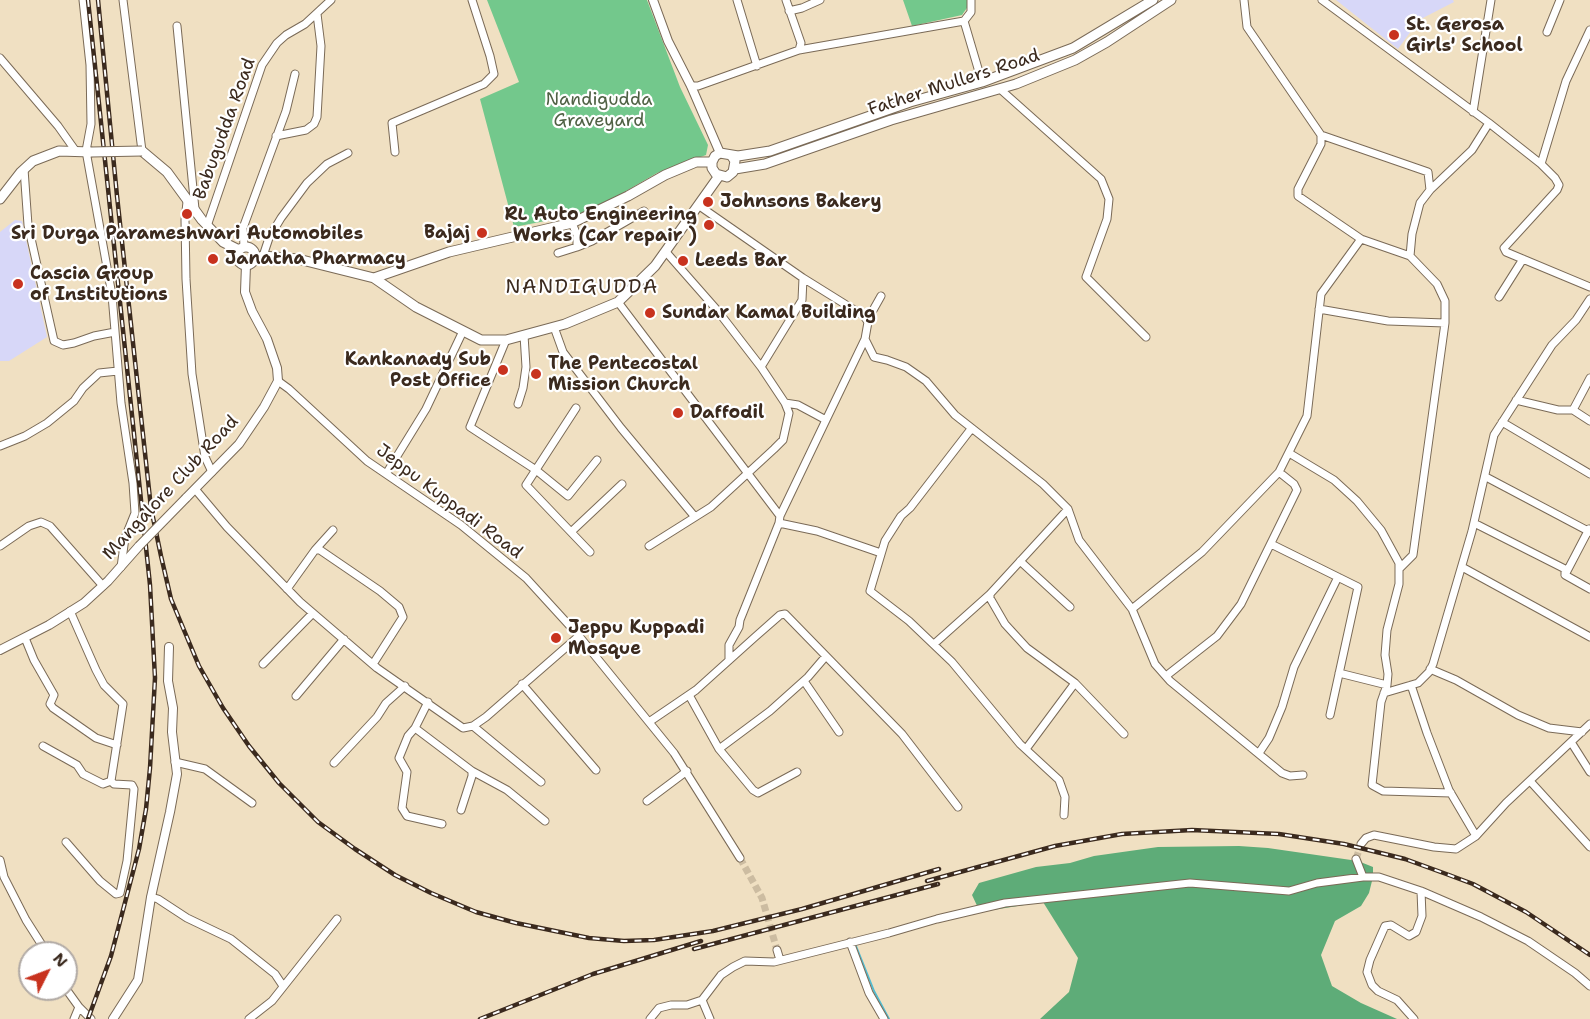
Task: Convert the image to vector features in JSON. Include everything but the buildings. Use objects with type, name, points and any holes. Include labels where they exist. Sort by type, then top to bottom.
[{"type":"main road","points":[[731,155],[735,161],[735,169],[727,177],[719,176],[712,168],[711,162],[720,153],[748,155],[770,151],[910,102],[982,82],[1072,48],[1153,0]]},
{"type":"main road","name":"Father Mullers Road","points":[[735,169],[765,164],[891,120],[1016,84],[1075,60],[1171,0]]},
{"type":"main road","points":[[0,199],[24,169],[45,155],[75,150],[142,152],[167,172],[195,212],[223,242],[254,250],[259,257]]},
{"type":"main road","points":[[374,278],[449,252],[572,223],[665,175],[696,162],[711,162]]},
{"type":"main road","points":[[241,248],[237,259],[246,265],[259,257],[298,259],[374,278],[416,307],[481,340],[506,340],[554,327],[618,302],[655,266],[719,176]]},
{"type":"street","points":[[83,0],[90,65],[91,124],[88,152],[104,244],[133,483],[135,513],[125,538],[121,567]]},
{"type":"street","points":[[123,0],[142,152]]},
{"type":"street","name":"Babugudda Road","points":[[207,225],[262,64],[277,43],[305,24],[330,0]]},
{"type":"street","points":[[395,152],[392,123],[484,84],[494,74],[472,0]]},
{"type":"street","points":[[653,0],[668,41],[692,86],[720,153]]},
{"type":"street","points":[[737,0],[757,66]]},
{"type":"street","points":[[786,0],[801,43],[799,50]]},
{"type":"street","points":[[789,11],[820,0]]},
{"type":"street","points":[[692,86],[698,86],[799,50],[964,21],[971,12],[970,0]]},
{"type":"street","points":[[1244,0],[1247,27],[1321,135],[1321,144],[1298,189],[1298,196],[1361,239],[1410,256],[1437,284],[1445,300],[1444,323],[1413,555],[1400,568]]},
{"type":"street","points":[[1322,0],[1489,123],[1555,178],[1558,185],[1557,190],[1504,248],[1506,252],[1590,287]]},
{"type":"street","points":[[1473,112],[1491,0]]},
{"type":"street","points":[[1547,32],[1560,0]]},
{"type":"street","points":[[276,136],[306,130],[314,124],[317,117],[321,46],[317,14]]},
{"type":"street","points":[[964,21],[982,82]]},
{"type":"street","points":[[177,26],[195,212]]},
{"type":"street","points":[[1541,164],[1566,81],[1590,30]]},
{"type":"street","points":[[0,58],[58,126],[75,150]]},
{"type":"street","points":[[241,248],[243,228],[286,111],[295,74]]},
{"type":"street","points":[[1000,89],[1101,179],[1109,199],[1107,219],[1086,276],[1146,337]]},
{"type":"street","points":[[1410,256],[1412,234],[1420,203],[1430,190],[1472,150],[1489,123]]},
{"type":"street","points":[[1321,135],[1428,172],[1430,190]]},
{"type":"street","points":[[259,257],[275,228],[307,183],[327,164],[348,153]]},
{"type":"street","points":[[24,169],[28,225],[54,341],[63,345],[115,332]]},
{"type":"street","points":[[187,202],[186,267],[192,374],[205,457],[212,472]]},
{"type":"street","points":[[698,205],[803,278],[864,316],[868,322],[865,339],[780,519],[739,627],[729,645],[729,660]]},
{"type":"street","points":[[558,253],[592,241],[644,211]]},
{"type":"street","points":[[572,223],[577,235],[577,247]]},
{"type":"street","points":[[1132,609],[1202,552],[1279,472],[1307,417],[1321,294],[1361,239]]},
{"type":"street","points":[[649,546],[711,507],[783,440],[789,413],[761,367],[717,310],[666,252]]},
{"type":"street","points":[[1499,297],[1523,259]]},
{"type":"street","points":[[246,265],[245,292],[267,339],[277,368],[278,381]]},
{"type":"street","points":[[761,367],[802,300],[803,278]]},
{"type":"street","points":[[864,316],[872,312],[880,296]]},
{"type":"street","points":[[618,302],[748,473],[780,519],[881,553]]},
{"type":"street","points":[[1384,693],[1418,684],[1430,669],[1462,567],[1486,477],[1494,435],[1552,345],[1576,320],[1589,302]]},
{"type":"street","points":[[1319,309],[1388,321],[1444,323]]},
{"type":"street","points":[[554,327],[563,352],[621,428],[695,517]]},
{"type":"street","points":[[386,474],[426,409],[463,331]]},
{"type":"street","points":[[518,404],[526,367],[524,335]]},
{"type":"street","points":[[865,339],[874,357],[906,367],[926,381],[942,402],[971,429],[1043,484],[1068,509],[1079,540],[1132,609],[1155,664],[1166,676],[1282,773],[1290,776],[1303,775]]},
{"type":"street","points":[[506,340],[470,427],[536,470],[568,496],[597,460]]},
{"type":"street","points":[[0,446],[25,436],[47,423],[74,401],[83,388],[99,373],[118,371]]},
{"type":"street","points":[[1573,410],[1590,378]]},
{"type":"street","name":"Mangalore Club Road","points":[[0,650],[26,638],[84,603],[103,586],[238,444],[264,407],[278,381]]},
{"type":"street","name":"Jeppu Kuppadi Road","points":[[278,381],[367,461],[461,525],[526,578],[579,636],[687,771],[740,858]]},
{"type":"street","points":[[1516,400],[1558,410],[1573,410],[1590,421]]},
{"type":"street","points":[[785,403],[798,405],[826,420]]},
{"type":"street","points":[[576,408],[526,485],[590,552]]},
{"type":"street","points":[[1502,422],[1590,474]]},
{"type":"street","points":[[971,429],[910,508],[901,516],[885,541],[870,591],[934,644],[1026,749],[1059,780],[1065,797],[1064,815]]},
{"type":"street","points":[[1289,453],[1334,480],[1357,501],[1382,530],[1400,568],[1399,584],[1387,630],[1384,655],[1388,674],[1387,685],[1372,785],[1383,791],[1451,793]]},
{"type":"street","points":[[1166,676],[1217,636],[1241,604],[1297,490],[1294,484],[1279,472]]},
{"type":"street","points":[[1486,477],[1590,531],[1565,575]]},
{"type":"street","points":[[571,532],[622,484]]},
{"type":"street","points":[[195,489],[227,527],[313,614],[373,664],[463,728],[473,726],[486,717],[579,636]]},
{"type":"street","points":[[934,644],[990,594],[1068,509]]},
{"type":"street","points":[[0,546],[29,526],[41,522],[50,526],[103,586]]},
{"type":"street","points":[[1474,523],[1565,569],[1565,575]]},
{"type":"street","points":[[287,589],[315,550],[333,530]]},
{"type":"street","points":[[1272,544],[1358,587],[1330,715]]},
{"type":"street","points":[[315,550],[320,550],[399,607],[403,616],[373,664]]},
{"type":"street","points":[[1020,561],[1070,607]]},
{"type":"street","points":[[1462,567],[1590,637]]},
{"type":"street","points":[[1565,575],[1590,589]]},
{"type":"street","points":[[1259,753],[1269,738],[1282,707],[1294,667],[1338,577]]},
{"type":"street","points":[[990,594],[1005,624],[1027,648],[1076,683],[1124,734]]},
{"type":"street","points":[[70,611],[104,685],[123,704],[111,781]]},
{"type":"street","points":[[263,664],[313,614]]},
{"type":"street","points":[[649,722],[689,695],[780,615],[785,614],[902,734],[958,807]]},
{"type":"street","points":[[26,638],[34,660],[54,694],[50,704],[53,708],[96,738],[117,745]]},
{"type":"street","points":[[296,696],[344,639]]},
{"type":"street","points":[[113,1019],[138,980],[151,897],[177,774],[172,732],[173,708],[168,681],[169,647]]},
{"type":"street","points":[[719,749],[770,711],[804,681],[826,656]]},
{"type":"street","points":[[1430,669],[1456,680],[1518,715],[1549,728],[1582,732]]},
{"type":"street","points":[[1339,673],[1387,685]]},
{"type":"street","points":[[804,681],[839,732]]},
{"type":"street","points":[[1026,749],[1076,683]]},
{"type":"street","points":[[522,684],[596,770]]},
{"type":"street","points":[[1412,685],[1426,733],[1451,793],[1476,836]]},
{"type":"street","points":[[334,763],[377,717],[386,703],[405,686]]},
{"type":"street","points":[[689,695],[719,749],[753,790],[758,793],[797,772]]},
{"type":"street","points":[[428,702],[415,728],[408,736],[399,758],[407,772],[402,808],[407,816],[442,824]]},
{"type":"street","points":[[1361,844],[1366,838],[1374,835],[1456,849],[1476,836],[1506,803],[1590,724]]},
{"type":"street","points":[[473,726],[541,782]]},
{"type":"street","points":[[415,728],[472,771],[507,790],[545,821]]},
{"type":"street","points":[[1571,742],[1590,772]]},
{"type":"street","points":[[42,746],[77,765],[83,774],[103,784],[111,781]]},
{"type":"street","points":[[175,762],[205,769],[252,803]]},
{"type":"street","points":[[461,810],[472,771]]},
{"type":"street","points":[[647,801],[687,771]]},
{"type":"street","points":[[66,842],[100,882],[116,894],[120,893],[128,861],[134,789],[132,785],[114,784],[111,781]]},
{"type":"street","points":[[1530,781],[1590,847]]},
{"type":"street","points":[[1356,859],[1363,877]]},
{"type":"street","points":[[0,860],[4,877],[39,941]]},
{"type":"street","points":[[650,1019],[659,1008],[670,1005],[687,1005],[702,1000],[717,980],[732,967],[746,961],[780,960],[1005,903],[1190,884],[1289,891],[1317,883],[1363,877],[1379,877],[1421,891],[1481,917],[1528,941],[1590,986]]},
{"type":"street","points":[[1414,1019],[1397,1000],[1378,991],[1372,985],[1367,972],[1385,926],[1390,925],[1409,936],[1416,932],[1422,916],[1421,891]]},
{"type":"street","points":[[151,897],[187,918],[231,939],[275,974],[283,986]]},
{"type":"street","points":[[249,1019],[272,1001],[337,919]]},
{"type":"street","points":[[850,942],[869,993],[884,1019]]},
{"type":"street","points":[[777,950],[780,960]]},
{"type":"street","points":[[702,1000],[710,1019]]},
{"type":"street","points":[[75,1001],[91,1019]]},
{"type":"street","points":[[74,1019],[79,1007]]},
{"type":"shaded area","name":"St. Gerosa Girls' School","points":[[1336,0],[1453,0],[1454,2],[1419,20],[1398,49]]},
{"type":"shaded area","name":"Cascia Group of Institutions","points":[[15,220],[22,221],[47,337],[9,361],[0,361],[0,232]]},
{"type":"green space","name":"Nandigudda Graveyard","points":[[487,0],[647,0],[680,87],[708,145],[706,155],[657,173],[597,208],[577,215],[514,227],[480,99],[519,82]]},
{"type":"green space","points":[[903,0],[967,0],[969,5],[962,15],[912,26]]},
{"type":"green space","points":[[1239,846],[1358,861],[1373,867],[1369,893],[1361,906],[1335,921],[1321,955],[1332,986],[1361,1003],[1397,1019],[1040,1019],[1069,992],[1078,958],[1043,902],[980,912],[972,895],[979,883],[1036,867],[1070,863],[1094,856],[1158,847]]},
{"type":"waterway","points":[[856,946],[874,991],[889,1019]]},
{"type":"tunnel","points":[[1356,859],[1361,844]]},
{"type":"tunnel","points":[[740,858],[762,898],[777,950]]},
{"type":"railway","points":[[88,0],[150,585],[155,678],[150,768],[139,849],[111,956],[88,1019]]},
{"type":"railway","points":[[98,0],[151,508],[161,556],[171,599],[199,666],[223,708],[249,746],[279,783],[318,822],[395,875],[476,912],[589,938],[624,941],[654,940],[713,931],[802,909],[939,869]]},
{"type":"railway","points":[[927,881],[1055,846],[1122,834],[1192,830],[1279,834],[1344,844],[1405,859],[1473,884],[1526,912],[1590,955]]},
{"type":"railway","points":[[694,949],[938,884]]},
{"type":"railway","points":[[480,1019],[593,974],[701,941]]},
{"type":"place","name":"St. Gerosa Girls' School","points":[[1394,35]]},
{"type":"place","name":"Johnsons Bakery","points":[[708,202]]},
{"type":"place","name":"Sri Durga Parameshwari Automobiles","points":[[187,214]]},
{"type":"place","name":"RL Auto Engineering Works (Car repair )","points":[[709,225]]},
{"type":"place","name":"Bajaj","points":[[482,233]]},
{"type":"place","name":"Janatha Pharmacy","points":[[213,259]]},
{"type":"place","name":"Leeds Bar","points":[[683,261]]},
{"type":"place","name":"Cascia Group of Institutions","points":[[18,284]]},
{"type":"place","name":"Sundar Kamal Building","points":[[650,313]]},
{"type":"place","name":"Kankanady Sub Post Office","points":[[503,370]]},
{"type":"place","name":"The Pentecostal Mission Church","points":[[536,374]]},
{"type":"place","name":"Daffodil","points":[[678,413]]},
{"type":"place","name":"Jeppu Kuppadi Mosque","points":[[556,638]]},
{"type":"district","name":"NANDIGUDDA","points":[[582,288]]}]
